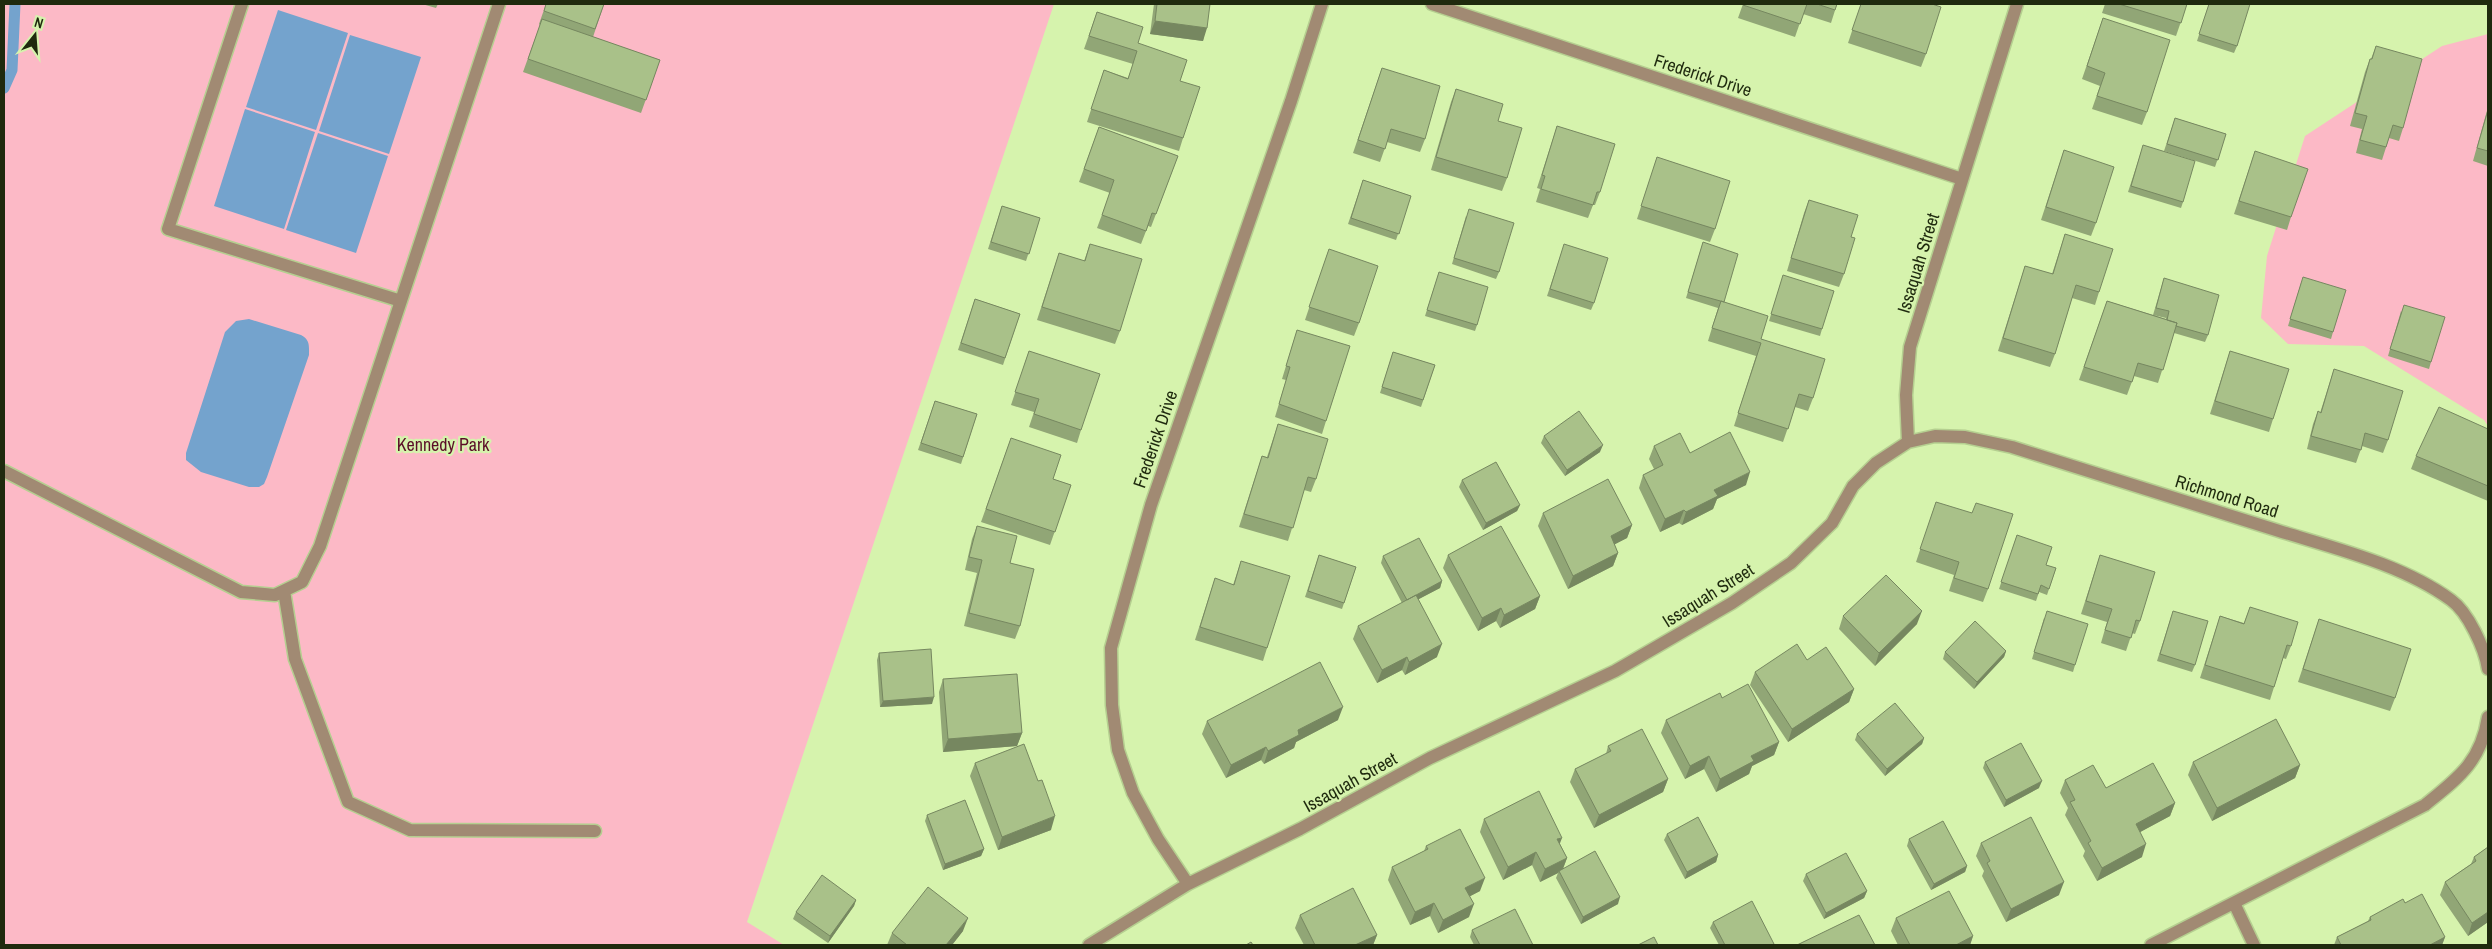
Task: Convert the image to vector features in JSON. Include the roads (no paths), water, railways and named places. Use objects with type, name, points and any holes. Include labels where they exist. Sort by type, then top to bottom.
[{"type":"street","points":[[242,4],[168,229],[401,300]]},
{"type":"street","points":[[4,471],[241,592],[276,595],[302,582],[320,546],[499,4]]},
{"type":"street","name":"Frederick Drive","points":[[1188,884],[1158,839],[1133,793],[1118,750],[1112,705],[1111,648],[1151,505],[1291,101],[1322,4]]},
{"type":"street","name":"Frederick Drive","points":[[1432,4],[1962,179]]},
{"type":"street","name":"Issaquah Street","points":[[1089,945],[1188,884],[1300,829],[1430,758],[1615,671],[1732,603],[1790,563],[1832,523],[1854,486],[1876,463],[1908,442],[1906,396],[1910,347],[2018,4]]},
{"type":"street","name":"Richmond Road","points":[[1908,442],[1935,436],[1965,437],[2012,447],[2324,545],[2414,577],[2453,601],[2474,630],[2488,668]]},
{"type":"street","points":[[284,591],[295,659],[348,802],[410,830],[595,830]]},
{"type":"street","points":[[2151,945],[2425,805],[2454,781],[2475,759],[2488,717]]},
{"type":"street","points":[[2234,903],[2254,945]]},
{"type":"water","points":[[278,10],[348,33],[316,130],[246,107]]},
{"type":"water","points":[[350,35],[421,57],[389,154],[319,131]]},
{"type":"water","points":[[245,109],[315,132],[284,229],[214,206]]},
{"type":"water","points":[[318,133],[388,156],[356,253],[286,230]]},
{"type":"water","points":[[249,319],[301,335],[307,341],[309,348],[309,355],[267,477],[264,484],[259,487],[249,487],[201,472],[186,460],[186,453],[225,332],[236,321]]},
{"type":"waterway","points":[[4,88],[12,70],[15,4]]},
{"type":"park label","name":"Kennedy Park","points":[[443,444]]}]
